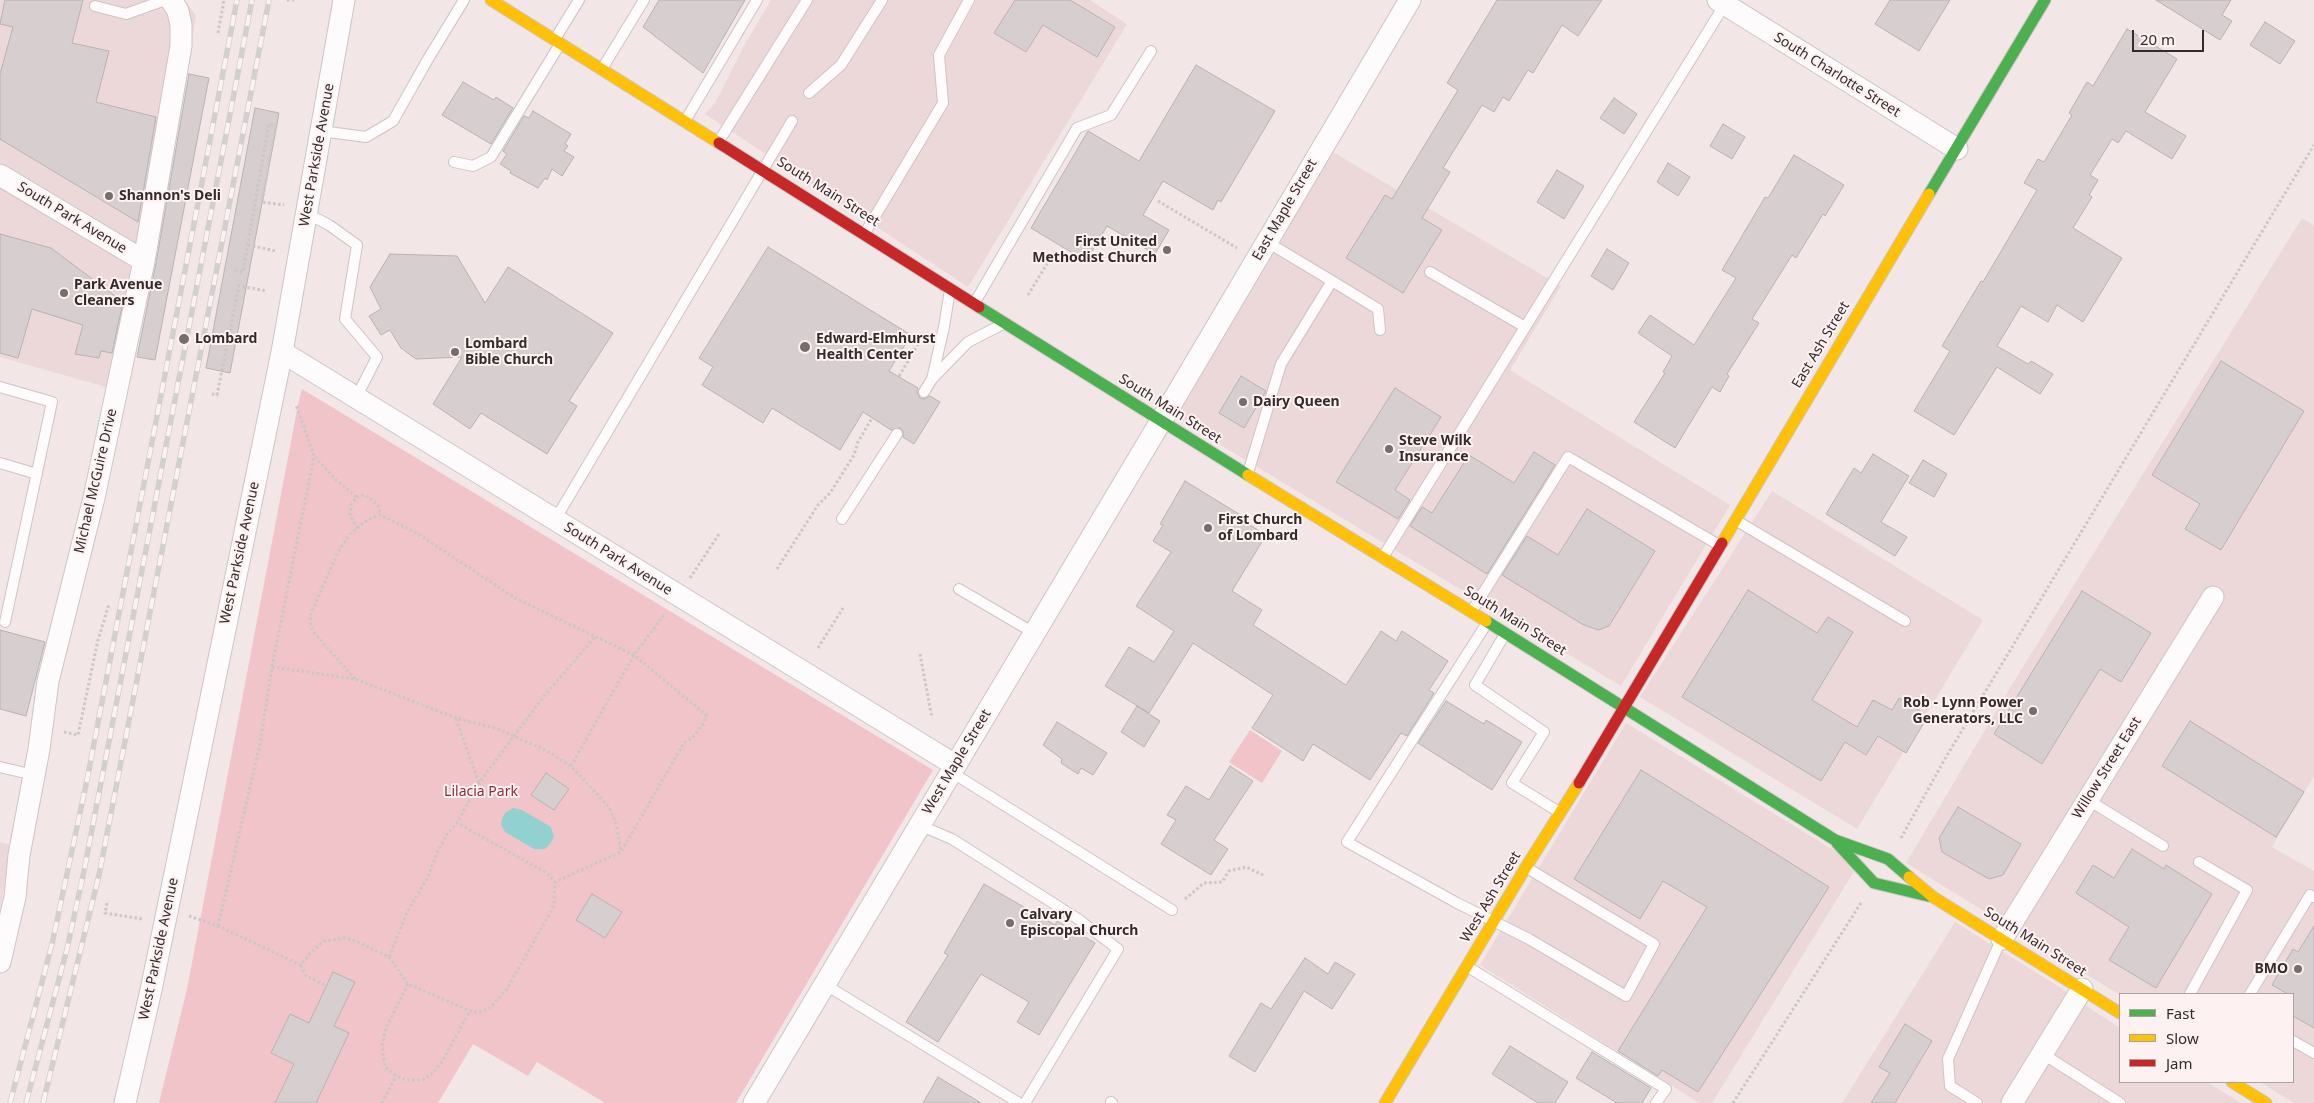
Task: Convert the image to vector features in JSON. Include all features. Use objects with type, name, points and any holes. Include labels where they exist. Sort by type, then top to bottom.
[{"type":"main road","name":"South Main Street","points":[[491,0],[975,302],[1161,421],[1624,706],[1835,840],[1888,859],[1934,897],[2119,1012]]},
{"type":"main road","name":"East Ash Street","points":[[1624,706],[2045,0]]},
{"type":"main road","name":"West Ash Street","points":[[1385,1103],[1624,706]]},
{"type":"main road","name":"South Main Street","points":[[1835,840],[1874,883],[1934,897]]},
{"type":"main road","points":[[2234,1083],[2266,1103]]},
{"type":"street","name":"Michael McGuire Drive","points":[[0,962],[15,897],[9,853],[34,775],[48,682],[94,498],[144,262],[181,46],[179,18],[171,0]]},
{"type":"street","name":"West Parkside Avenue","points":[[126,1103],[282,352],[344,0]]},
{"type":"street","name":"East Maple Street","points":[[1161,421],[1410,0]]},
{"type":"street","name":"South Charlotte Street","points":[[1726,3],[1957,149]]},
{"type":"street","name":"South Park Avenue","points":[[0,176],[144,262]]},
{"type":"street","name":"South Park Avenue","points":[[282,352],[678,595],[953,769]]},
{"type":"street","name":"West Maple Street","points":[[754,1103],[1161,421]]},
{"type":"street","name":"Willow Street East","points":[[2002,940],[2213,597]]},
{"type":"street","points":[[2012,1103],[2082,989]]},
{"type":"lane","points":[[95,6],[126,14],[165,0]]},
{"type":"lane","points":[[321,131],[366,137],[393,121],[464,0]]},
{"type":"lane","points":[[454,162],[473,166],[491,157],[579,0]]},
{"type":"lane","points":[[602,69],[644,0]]},
{"type":"lane","points":[[685,121],[757,0]]},
{"type":"lane","points":[[718,142],[807,0]]},
{"type":"lane","points":[[809,93],[840,65],[882,0]]},
{"type":"lane","points":[[864,233],[943,103],[940,55],[969,0]]},
{"type":"lane","points":[[1383,557],[1726,3]]},
{"type":"lane","points":[[975,302],[1077,128],[1111,115],[1151,51]]},
{"type":"lane","points":[[555,520],[792,121]]},
{"type":"lane","points":[[306,213],[329,224],[357,245],[345,319],[377,357],[356,398]]},
{"type":"lane","points":[[1267,242],[1378,309],[1380,330]]},
{"type":"lane","points":[[1430,272],[1525,328]]},
{"type":"lane","points":[[1247,474],[1281,364],[1332,281]]},
{"type":"lane","points":[[932,379],[944,327],[950,287]]},
{"type":"lane","points":[[924,392],[932,379],[968,342],[1006,322]]},
{"type":"lane","points":[[0,387],[52,402],[5,622]]},
{"type":"lane","points":[[842,519],[897,434]]},
{"type":"lane","points":[[1471,612],[1568,457],[1719,545]]},
{"type":"lane","points":[[0,463],[37,474]]},
{"type":"lane","points":[[1734,519],[1905,621]]},
{"type":"lane","points":[[959,589],[1034,633]]},
{"type":"lane","points":[[1488,622],[1347,842],[1408,877],[1495,921],[1626,996],[1654,944],[1526,867]]},
{"type":"lane","points":[[1505,633],[1475,685],[1544,732],[1512,783],[1561,813]]},
{"type":"lane","points":[[0,767],[34,775]]},
{"type":"lane","points":[[953,769],[1172,910]]},
{"type":"lane","points":[[2088,800],[2163,846]]},
{"type":"lane","points":[[920,825],[952,839],[1078,919],[1118,949],[1025,1103]]},
{"type":"lane","points":[[2191,993],[2248,890],[2199,862]]},
{"type":"lane","points":[[2251,993],[2310,895],[2314,897]]},
{"type":"lane","points":[[1977,1103],[1950,1086],[1948,1059],[2002,940]]},
{"type":"lane","points":[[1467,967],[1666,1089],[1656,1103]]},
{"type":"lane","points":[[824,984],[1019,1103]]},
{"type":"lane","points":[[2294,1042],[2314,1053]]},
{"type":"lane","points":[[2042,1054],[2120,1103]]},
{"type":"path","points":[[218,33],[224,0]]},
{"type":"path","points":[[287,0],[294,0]]},
{"type":"path","points":[[235,270],[243,272],[269,124],[276,125],[262,202],[284,205]]},
{"type":"path","points":[[1897,844],[1956,740],[2314,145]]},
{"type":"path","points":[[1158,201],[1218,236]]},
{"type":"path","points":[[248,245],[276,251]]},
{"type":"path","points":[[1028,295],[1053,254]]},
{"type":"path","points":[[212,394],[217,395],[238,286],[267,291]]},
{"type":"path","points":[[293,398],[314,456],[330,475],[357,497]]},
{"type":"path","points":[[777,569],[818,505],[830,493],[854,455],[858,442],[872,418]]},
{"type":"path","points":[[218,926],[260,744],[272,667],[314,456]]},
{"type":"path","points":[[357,528],[350,514],[351,505],[357,497],[364,495],[372,500],[379,508],[380,515]]},
{"type":"path","points":[[355,679],[316,636],[311,626],[310,616],[337,554],[350,534],[367,520],[380,515],[415,532],[515,598],[634,655],[706,715],[704,723],[692,738],[684,743],[621,852],[555,882]]},
{"type":"path","points":[[571,766],[634,655],[678,595],[719,534]]},
{"type":"path","points":[[41,726],[78,735],[98,640],[110,604]]},
{"type":"path","points":[[818,648],[843,608]]},
{"type":"path","points":[[389,957],[408,910],[427,879],[438,851],[447,834],[457,823],[479,783],[544,696],[595,637]]},
{"type":"path","points":[[920,654],[932,718]]},
{"type":"path","points":[[272,667],[355,679],[456,718],[498,729],[547,751],[571,766],[609,807],[616,823],[621,852]]},
{"type":"path","points":[[456,718],[479,783]]},
{"type":"path","points":[[301,965],[311,952],[324,941],[334,938],[345,938],[356,941],[389,957],[408,984],[470,1011],[480,1012],[489,1009],[507,990],[550,913],[554,903],[555,882],[548,873],[457,823]]},
{"type":"path","points":[[1172,910],[1204,883],[1222,882],[1229,871],[1246,867],[1263,875]]},
{"type":"path","points":[[1733,1103],[1865,897]]},
{"type":"path","points":[[107,903],[105,913],[121,915]]},
{"type":"path","points":[[167,909],[218,926],[301,965],[306,976],[326,986]]},
{"type":"path","points":[[408,984],[386,1028],[382,1045],[385,1067],[396,1076],[407,1080],[422,1080],[432,1073],[443,1060],[470,1011]]},
{"type":"path","points":[[382,1103],[396,1076]]},
{"type":"shaded area","points":[[0,0],[185,0],[196,16],[127,393],[0,357]]},
{"type":"shaded area","points":[[771,0],[1090,0],[1127,24],[968,287],[705,114],[715,103],[746,42]]},
{"type":"shaded area","points":[[1331,151],[1561,286],[1510,370],[1730,505],[1621,686],[1176,418]]},
{"type":"shaded area","points":[[2302,218],[2314,225],[2314,776],[2272,847],[2314,871],[2314,1103],[2294,1103],[2262,1083],[2294,1083],[2294,993],[2119,994],[1906,863],[2013,683]]},
{"type":"shaded area","points":[[1772,491],[1983,620],[1857,829],[1640,697]]},
{"type":"shaded area","points":[[1626,723],[1858,865],[1712,1103],[1699,1103],[1480,965]]},
{"type":"shaded area","points":[[0,842],[13,846],[0,907]]},
{"type":"shaded area","points":[[1955,922],[2069,993],[2001,1103],[1842,1103]]},
{"type":"shaded area","points":[[2085,1005],[2119,1027],[2119,1083],[2209,1083],[2241,1103],[2024,1103]]},
{"type":"green space","name":"Lilacia Park","points":[[302,389],[933,770],[736,1103],[605,1103],[537,1062],[528,1076],[473,1044],[438,1103],[159,1103],[187,989]]},
{"type":"green space","points":[[1250,730],[1282,751],[1262,783],[1229,762]]},
{"type":"water","points":[[513,808],[522,810],[551,827],[554,837],[545,849],[534,849],[505,832],[501,824],[502,819],[505,813]]},
{"type":"building","points":[[5,0],[83,0],[72,43],[109,51],[96,102],[156,117],[138,222],[0,139],[0,74],[13,27],[0,24]]},
{"type":"building","points":[[659,0],[745,0],[703,73],[643,27]]},
{"type":"building","points":[[1015,0],[1070,0],[1115,27],[1097,57],[1043,25],[1026,52],[994,33]]},
{"type":"building","points":[[1497,0],[1602,0],[1578,36],[1562,25],[1533,73],[1528,70],[1509,101],[1503,97],[1494,112],[1482,105],[1443,168],[1450,172],[1422,218],[1442,230],[1403,293],[1346,258],[1385,195],[1392,199],[1458,90],[1447,83]]},
{"type":"building","points":[[1890,0],[1950,0],[1919,51],[1875,24]]},
{"type":"building","points":[[2156,0],[2231,0],[2222,15],[2232,21],[2220,40]]},
{"type":"building","points":[[2265,22],[2295,41],[2280,64],[2250,45]]},
{"type":"building","points":[[2127,29],[2177,59],[2145,112],[2186,136],[2172,159],[2126,131],[2118,143],[2112,139],[2090,175],[2098,180],[2089,195],[2092,197],[2073,228],[2122,258],[2083,322],[2057,305],[2048,322],[2021,306],[1997,346],[2028,364],[2031,361],[2053,374],[2040,394],[1997,367],[1954,435],[1914,411],[1950,351],[1942,346],[1981,281],[1983,282],[2037,190],[2024,183],[2038,159],[2044,162],[2072,115],[2069,113],[2087,82],[2093,86]]},
{"type":"building","points":[[1196,65],[1275,111],[1221,202],[1218,200],[1213,210],[1163,181],[1143,215],[1169,230],[1155,254],[1107,226],[1086,261],[1031,228],[1088,131],[1139,161]]},
{"type":"building","points":[[189,74],[209,78],[155,360],[137,357],[156,263]]},
{"type":"building","points":[[463,82],[494,100],[496,97],[513,108],[491,144],[442,115]]},
{"type":"building","points":[[1614,98],[1637,114],[1624,134],[1600,118]]},
{"type":"building","points":[[255,108],[279,113],[230,373],[206,368]]},
{"type":"building","points":[[533,111],[571,134],[565,144],[568,146],[564,151],[574,157],[562,176],[552,169],[547,180],[545,178],[538,188],[510,173],[511,171],[500,164],[507,154],[503,151],[524,116],[529,118]]},
{"type":"building","points":[[1723,124],[1745,137],[1732,159],[1710,146]]},
{"type":"building","points":[[1794,155],[1844,185],[1825,216],[1823,214],[1796,258],[1792,255],[1752,319],[1759,323],[1727,374],[1729,376],[1720,392],[1712,387],[1675,448],[1634,422],[1665,373],[1663,372],[1672,356],[1638,333],[1650,315],[1694,345],[1736,278],[1722,270],[1765,197],[1768,198]]},
{"type":"building","points":[[1668,163],[1690,177],[1678,196],[1657,182]]},
{"type":"building","points":[[1557,170],[1584,186],[1564,219],[1537,202]]},
{"type":"building","points":[[0,234],[51,248],[123,302],[112,353],[101,351],[99,358],[75,354],[83,325],[32,309],[18,358],[0,353]]},
{"type":"building","name":"Edward-Elmhurst Health Center","points":[[768,247],[911,335],[889,371],[918,388],[917,392],[920,398],[924,399],[930,396],[940,402],[914,444],[903,437],[903,431],[900,428],[891,430],[863,412],[840,450],[772,408],[763,423],[702,385],[713,367],[699,358]]},
{"type":"building","points":[[1607,249],[1629,263],[1613,290],[1591,276]]},
{"type":"building","name":"Lombard Bible Church","points":[[390,254],[457,256],[485,303],[508,267],[613,333],[569,401],[577,406],[547,454],[481,413],[470,429],[433,404],[462,357],[416,359],[401,348],[390,330],[381,335],[369,316],[381,309],[370,287]]},
{"type":"building","points":[[2221,361],[2304,411],[2221,550],[2185,529],[2200,504],[2152,475]]},
{"type":"building","name":"Dairy Queen","points":[[1241,376],[1266,391],[1244,428],[1219,413]]},
{"type":"building","name":"Steve Wilk Insurance","points":[[1395,388],[1441,417],[1395,490],[1410,500],[1398,519],[1336,482]]},
{"type":"building","points":[[1534,452],[1555,465],[1487,574],[1410,526],[1422,507],[1432,513],[1469,455],[1514,483]]},
{"type":"building","points":[[1873,454],[1909,476],[1881,522],[1907,537],[1895,556],[1826,514],[1854,468],[1861,473]]},
{"type":"building","points":[[1923,460],[1947,474],[1934,497],[1909,483]]},
{"type":"building","points":[[1185,481],[1247,519],[1245,522],[1266,535],[1232,591],[1262,610],[1253,625],[1346,685],[1381,631],[1396,641],[1402,631],[1448,661],[1429,690],[1434,693],[1407,736],[1401,733],[1370,780],[1313,744],[1303,761],[1252,728],[1273,695],[1193,643],[1149,713],[1105,686],[1129,647],[1154,662],[1174,631],[1136,606],[1171,552],[1153,541],[1163,525],[1160,524]]},
{"type":"building","points":[[1587,509],[1655,551],[1609,626],[1598,630],[1582,624],[1502,575],[1527,536],[1558,555]]},
{"type":"building","points":[[1748,590],[1817,633],[1828,617],[1853,632],[1812,700],[1857,727],[1873,700],[1892,710],[1899,698],[1928,716],[1906,753],[1878,736],[1866,755],[1845,742],[1821,781],[1682,697]]},
{"type":"building","points":[[2082,591],[2151,633],[2121,682],[2100,669],[2042,764],[1994,734]]},
{"type":"building","points":[[0,630],[45,642],[26,716],[0,709]]},
{"type":"building","points":[[1446,701],[1484,724],[1486,720],[1522,742],[1492,790],[1418,743]]},
{"type":"building","points":[[1137,706],[1160,721],[1144,747],[1121,732]]},
{"type":"building","points":[[2190,721],[2304,792],[2276,837],[2162,766]]},
{"type":"building","points":[[1057,722],[1107,753],[1093,775],[1081,768],[1078,774],[1061,763],[1062,759],[1043,745]]},
{"type":"building","points":[[1230,766],[1253,781],[1214,840],[1228,849],[1211,875],[1161,844],[1176,820],[1167,815],[1186,786],[1209,800]]},
{"type":"building","points":[[1641,770],[1829,887],[1698,1092],[1662,1070],[1658,1076],[1618,1051],[1707,907],[1663,881],[1640,919],[1574,879]]},
{"type":"building","points":[[546,773],[569,789],[554,810],[531,795]]},
{"type":"building","points":[[1958,807],[2021,844],[2003,875],[1989,879],[1942,852],[1939,838]]},
{"type":"building","points":[[2132,849],[2164,869],[2166,865],[2212,894],[2156,988],[2109,960],[2129,927],[2076,893],[2093,865],[2114,878]]},
{"type":"building","points":[[984,884],[1055,925],[1057,921],[1095,943],[1039,1035],[1017,1022],[1029,1002],[981,974],[938,1042],[906,1022],[948,955],[944,953]]},
{"type":"building","points":[[592,894],[622,912],[605,938],[576,920]]},
{"type":"building","name":"BMO","points":[[2314,926],[2314,1028],[2294,1017],[2294,993],[2286,993],[2272,985],[2293,949],[2298,952]]},
{"type":"building","points":[[1305,958],[1328,974],[1335,962],[1355,974],[1332,1009],[1304,991],[1255,1072],[1229,1056],[1261,1003],[1271,1009]]},
{"type":"building","points":[[333,972],[355,982],[334,1026],[349,1033],[316,1103],[275,1103],[294,1064],[271,1053],[290,1014],[309,1023]]},
{"type":"building","points":[[1905,1024],[1932,1041],[1895,1103],[1871,1103],[1890,1073],[1879,1067]]},
{"type":"building","points":[[1510,1046],[1568,1082],[1555,1103],[1538,1103],[1492,1074]]},
{"type":"building","points":[[1592,1052],[1651,1088],[1642,1103],[1617,1103],[1576,1078]]},
{"type":"building","points":[[938,1077],[981,1103],[923,1103]]},
{"type":"railway","points":[[10,1103],[52,944],[87,780],[237,0]]},
{"type":"railway","points":[[26,1103],[67,949],[84,871],[252,0]]},
{"type":"railway","points":[[43,1103],[99,875],[269,0]]},
{"type":"traffic: fast","points":[[1929,194],[2045,0]]},
{"type":"traffic: fast","points":[[979,307],[1248,475]]},
{"type":"traffic: fast","points":[[1486,621],[1835,840],[1888,859],[1909,877]]},
{"type":"traffic: fast","points":[[1837,843],[1874,883],[1928,896]]},
{"type":"traffic: slow","points":[[491,0],[719,143]]},
{"type":"traffic: slow","points":[[1722,543],[1929,194]]},
{"type":"traffic: slow","points":[[1248,475],[1486,621]]},
{"type":"traffic: slow","points":[[1385,1103],[1526,867],[1579,783]]},
{"type":"traffic: slow","points":[[1909,877],[1933,897],[2119,1012]]},
{"type":"traffic: slow","points":[[2234,1083],[2266,1103]]},
{"type":"traffic: jam","points":[[719,143],[979,307]]},
{"type":"traffic: jam","points":[[1579,783],[1722,543]]},
{"type":"place","name":"Shannon's Deli","points":[[109,196]]},
{"type":"place","name":"First United Methodist Church","points":[[1167,250]]},
{"type":"place","name":"Park Avenue Cleaners","points":[[64,293]]},
{"type":"place","name":"Lombard","points":[[184,339]]},
{"type":"place","name":"Edward-Elmhurst Health Center","points":[[805,347]]},
{"type":"place","name":"Lombard Bible Church","points":[[455,352]]},
{"type":"place","name":"Dairy Queen","points":[[1243,402]]},
{"type":"place","name":"Steve Wilk Insurance","points":[[1389,449]]},
{"type":"place","name":"First Church of Lombard","points":[[1208,528]]},
{"type":"place","name":"Rob - Lynn Power Generators, LLC","points":[[2033,711]]},
{"type":"place","name":"Calvary Episcopal Church","points":[[1010,923]]},
{"type":"place","name":"BMO","points":[[2298,969]]}]
